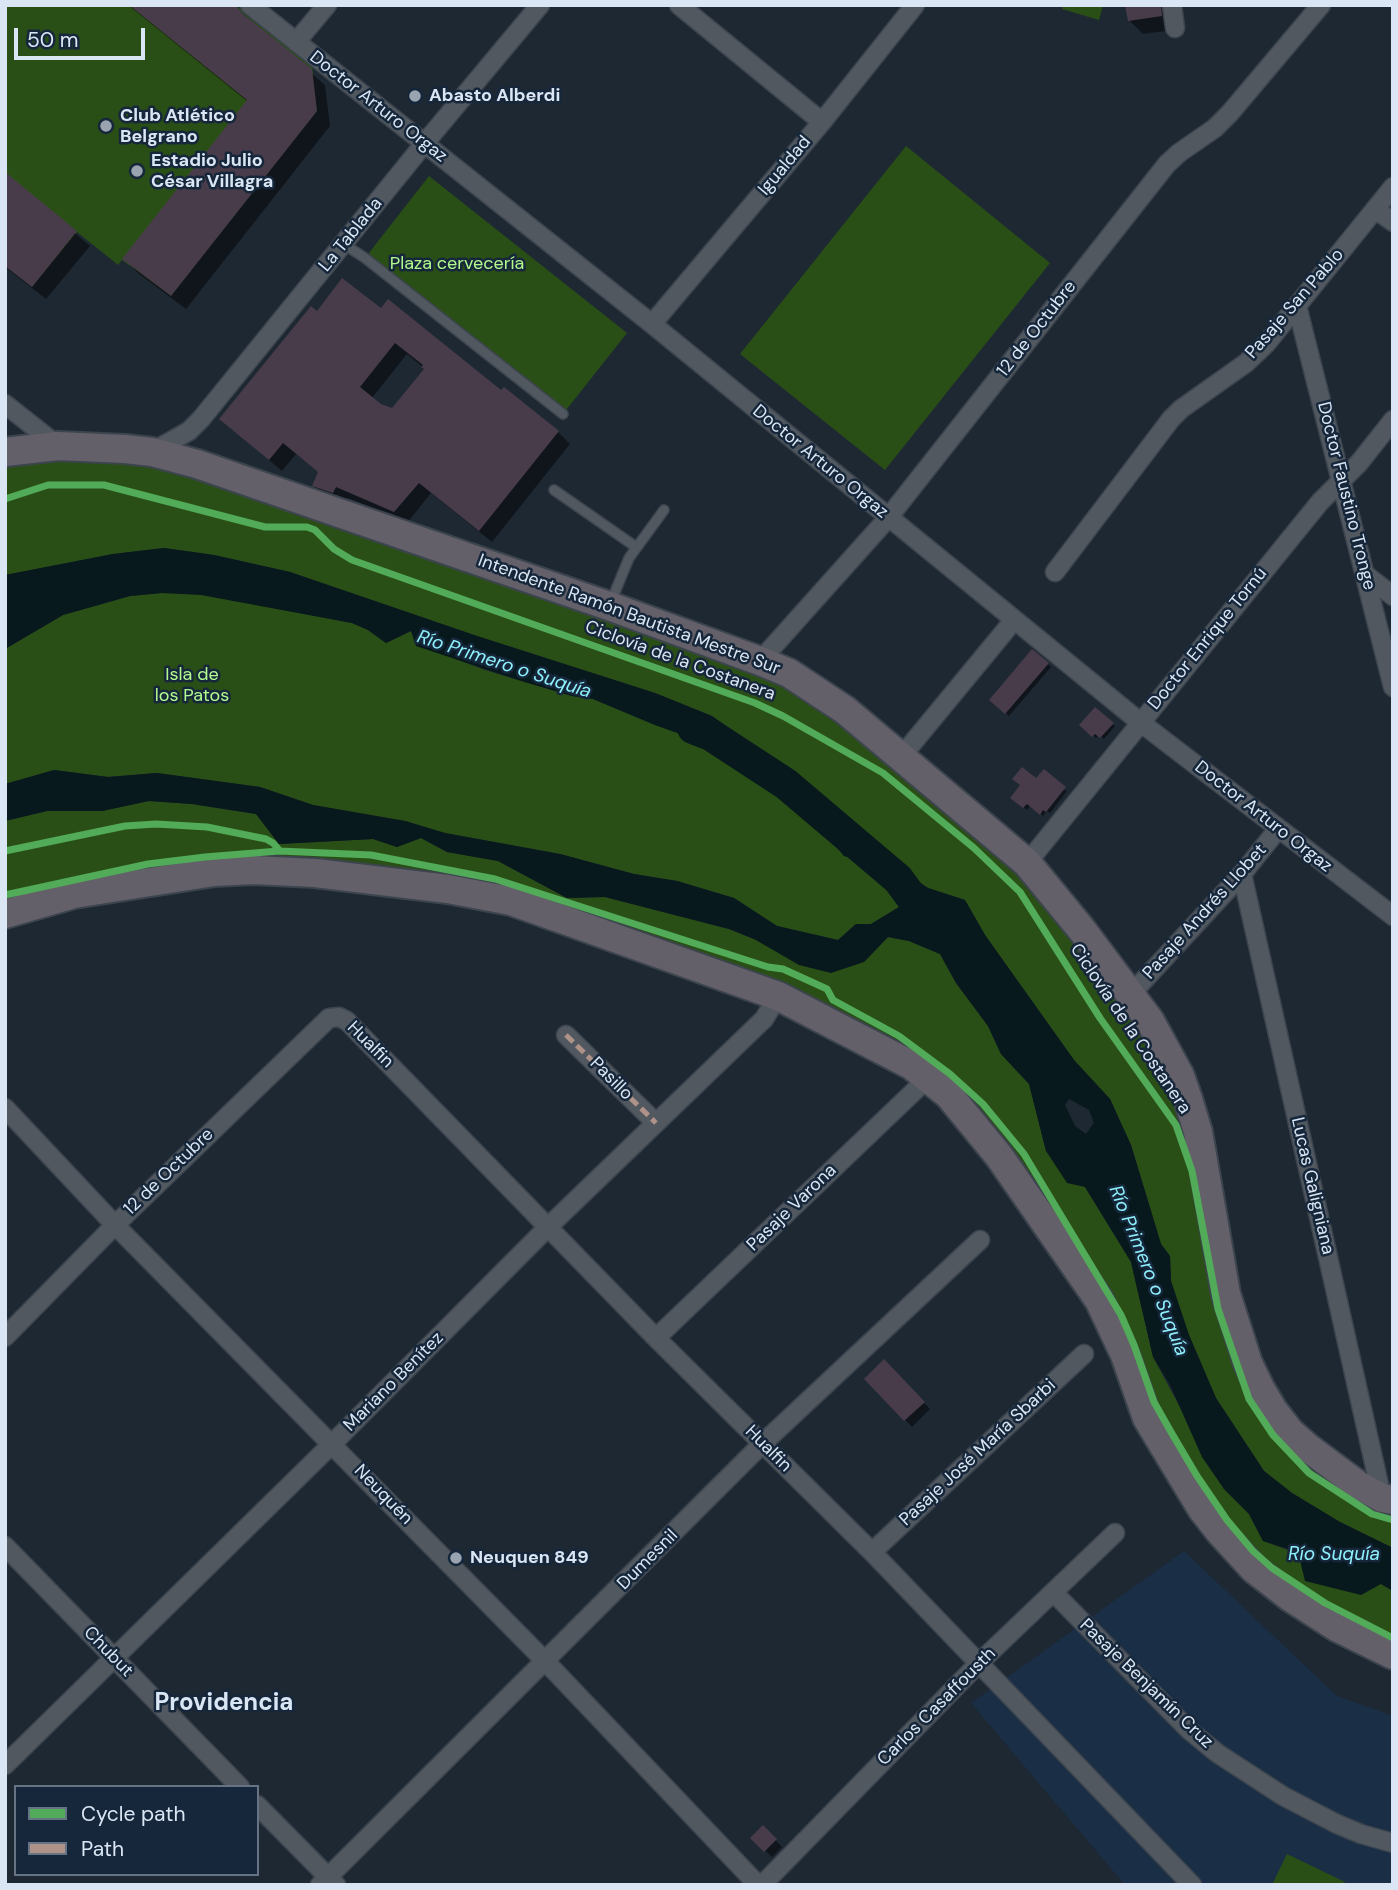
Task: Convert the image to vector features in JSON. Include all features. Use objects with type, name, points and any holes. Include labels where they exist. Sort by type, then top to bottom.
[{"type":"main road","name":"Intendente Ramón Bautista Mestre Sur","points":[[5,452],[58,446],[125,449],[152,452],[197,464],[610,606],[760,661],[789,673],[818,690],[1027,863],[1150,1021],[1180,1076],[1198,1132],[1226,1294],[1248,1363],[1260,1388],[1290,1432],[1358,1485],[1387,1499]]},
{"type":"main road","points":[[5,914],[74,894],[214,872],[253,870],[315,873],[448,889],[511,901],[778,996],[911,1065],[949,1095],[999,1156],[1099,1300],[1125,1355],[1147,1419],[1220,1532],[1254,1569],[1290,1597],[1338,1628],[1393,1655]]},
{"type":"street","name":"Doctor Arturo Orgaz","points":[[250,5],[652,324],[1140,722],[1393,916]]},
{"type":"street","points":[[296,42],[327,5]]},
{"type":"street","name":"La Tablada","points":[[152,452],[189,431],[201,419],[540,5]]},
{"type":"street","points":[[680,5],[822,122]]},
{"type":"street","name":"Igualdad","points":[[652,324],[822,122],[915,5]]},
{"type":"street","points":[[1172,5],[1175,28]]},
{"type":"street","name":"12 de Octubre","points":[[760,661],[888,518],[1167,164],[1215,128],[1230,113],[1321,5]]},
{"type":"street","name":"Pasaje San Pablo","points":[[1055,572],[1171,419],[1246,363],[1266,344],[1393,187]]},
{"type":"street","points":[[1376,209],[1393,222]]},
{"type":"street","name":"Doctor Faustino Tronge","points":[[1297,306],[1393,687]]},
{"type":"street","points":[[5,404],[58,446]]},
{"type":"street","name":"Doctor Enrique Tornú","points":[[1027,863],[1320,502],[1360,463],[1393,420]]},
{"type":"street","points":[[1367,576],[1393,596]]},
{"type":"street","points":[[901,757],[1014,620]]},
{"type":"street","name":"Pasaje Andrés Llobet","points":[[1131,995],[1242,874],[1278,829]]},
{"type":"street","name":"Lucas Galigniana","points":[[1242,874],[1387,1499]]},
{"type":"street","name":"Mariano Benítez","points":[[5,1765],[332,1444],[547,1227],[764,1020],[778,996]]},
{"type":"street","name":"12 de Octubre","points":[[5,1336],[115,1225],[329,1018],[340,1017]]},
{"type":"street","name":"Hualfin","points":[[340,1017],[347,1021],[656,1338],[980,1662],[1192,1885]]},
{"type":"street","name":"Pasillo","points":[[566,1035],[656,1123]]},
{"type":"street","name":"Pasaje Varona","points":[[656,1338],[928,1079]]},
{"type":"street","name":"Neuquén","points":[[5,1108],[115,1225],[546,1662],[760,1885]]},
{"type":"street","name":"Dumesnil","points":[[328,1882],[762,1444],[980,1240]]},
{"type":"street","name":"Pasaje José María Sbarbi","points":[[872,1552],[1084,1354]]},
{"type":"street","name":"Carlos Casaffousth","points":[[760,1885],[980,1662],[1115,1533]]},
{"type":"street","name":"Chubut","points":[[5,1546],[238,1785]]},
{"type":"street","name":"Pasaje Benjamín Cruz","points":[[1054,1593],[1189,1730],[1217,1753],[1283,1796],[1326,1818],[1361,1835],[1393,1843]]},
{"type":"street","points":[[259,1807],[328,1882]]},
{"type":"lane","points":[[345,245],[563,414]]},
{"type":"lane","points":[[554,490],[636,547]]},
{"type":"lane","points":[[610,606],[629,558],[664,510]]},
{"type":"shaded area","points":[[1184,1551],[1337,1696],[1393,1716],[1393,1885],[1125,1885],[971,1703]]},
{"type":"green space","name":"Estadio Julio César Villagra","points":[[5,5],[235,5],[312,65],[317,111],[171,296],[122,260],[118,265],[77,232],[32,287],[5,266]]},
{"type":"green space","points":[[1063,5],[1103,5],[1099,20],[1062,9]]},
{"type":"green space","points":[[906,146],[1050,263],[885,470],[740,354]]},
{"type":"green space","name":"Plaza cervecería","points":[[429,176],[627,333],[563,414],[365,258]]},
{"type":"green space","points":[[125,449],[760,661],[1011,848],[1150,1021],[1273,1410],[1393,1500],[1393,1548],[1340,1522],[1292,1493],[1264,1471],[1216,1398],[1189,1335],[1171,1281],[1170,1256],[1161,1244],[1131,1145],[1110,1099],[1074,1060],[985,935],[965,900],[928,888],[913,878],[879,845],[843,821],[808,785],[712,716],[655,693],[290,572],[214,555],[164,548],[113,554],[5,575],[5,452]]},
{"type":"green space","name":"Isla de los Patos","points":[[201,594],[352,623],[386,643],[411,631],[453,658],[485,670],[572,696],[593,699],[703,742],[727,745],[753,758],[777,775],[844,856],[885,866],[895,884],[899,907],[871,924],[856,924],[838,940],[777,926],[734,898],[677,881],[634,874],[560,854],[445,833],[405,821],[313,805],[260,787],[157,773],[108,777],[54,770],[5,784],[5,649],[63,615],[130,596]]},
{"type":"green space","points":[[149,801],[192,804],[256,814],[279,844],[373,839],[397,847],[421,838],[447,852],[498,861],[567,898],[605,897],[729,929],[754,939],[864,962],[888,937],[909,941],[940,954],[956,983],[988,1026],[1001,1054],[1029,1084],[1046,1151],[1085,1187],[1131,1262],[1153,1357],[1224,1489],[1249,1514],[1263,1541],[1381,1584],[1393,1591],[1393,1655],[1220,1533],[1099,1300],[911,1065],[511,901],[284,871],[5,914],[5,821],[47,811],[102,811]]},
{"type":"green space","points":[[1287,1854],[1345,1882],[1343,1885],[1272,1885]]},
{"type":"water","name":"Río Suquía","points":[[164,548],[214,555],[290,572],[655,693],[712,716],[808,785],[843,821],[879,845],[913,878],[928,888],[965,900],[985,935],[1074,1060],[1110,1099],[1131,1145],[1161,1244],[1170,1256],[1171,1281],[1189,1335],[1216,1398],[1264,1471],[1292,1493],[1340,1522],[1393,1548],[1393,1591],[1381,1584],[1361,1595],[1305,1581],[1298,1552],[1263,1541],[1249,1514],[1224,1489],[1202,1457],[1170,1385],[1153,1357],[1131,1262],[1085,1187],[1067,1183],[1046,1151],[1029,1084],[1001,1054],[988,1026],[956,983],[940,954],[909,941],[888,937],[864,962],[831,973],[799,965],[754,939],[729,929],[605,897],[567,898],[498,861],[447,852],[421,838],[397,847],[373,839],[279,844],[256,814],[192,804],[149,801],[102,811],[47,811],[5,821],[5,784],[54,770],[108,777],[157,773],[260,787],[313,805],[405,821],[445,833],[560,854],[634,874],[677,881],[734,898],[777,926],[838,940],[856,924],[871,924],[899,907],[895,884],[885,866],[844,856],[777,775],[753,758],[727,745],[703,742],[593,699],[572,696],[518,680],[416,646],[411,631],[386,643],[352,623],[201,595],[162,593],[130,596],[63,615],[5,649],[5,575],[113,554]],"holes":[[[1069,1099],[1089,1110],[1094,1123],[1086,1134],[1075,1126],[1065,1105]]]},
{"type":"building","points":[[129,5],[235,5],[312,69],[317,111],[171,296],[122,259],[247,100]]},
{"type":"building","points":[[1125,5],[1161,5],[1162,16],[1128,21]]},
{"type":"building","points":[[5,172],[77,231],[32,287],[5,266]]},
{"type":"building","points":[[342,278],[381,308],[388,299],[501,390],[504,387],[559,431],[479,531],[419,483],[394,512],[336,487],[333,493],[312,486],[318,472],[283,443],[269,460],[219,419],[311,306],[317,311]],"holes":[[[395,343],[423,365],[421,367],[424,369],[392,408],[381,404],[360,387]]]},
{"type":"building","points":[[1032,649],[1049,663],[1005,714],[989,700]]},
{"type":"building","points":[[1095,707],[1114,723],[1100,738],[1095,734],[1092,737],[1079,725]]},
{"type":"building","points":[[1022,767],[1036,778],[1044,769],[1066,787],[1046,812],[1043,810],[1040,815],[1027,804],[1023,808],[1010,798],[1020,785],[1012,779]]},
{"type":"building","points":[[884,1359],[925,1402],[904,1421],[864,1379]]},
{"type":"building","points":[[763,1825],[777,1839],[764,1852],[750,1838]]},
{"type":"waterway","name":"Río Primero o Suquía","points":[[693,728],[711,735],[786,784],[898,879],[915,902]]},
{"type":"marked path","points":[[566,1035],[656,1123]]},
{"type":"cycle path","name":"Ciclovía de la Costanera","points":[[5,499],[48,485],[104,485],[265,527],[307,527],[315,530],[334,549],[352,560],[755,703],[883,773],[974,848],[1020,892],[1100,1018],[1176,1125],[1192,1171],[1218,1309],[1249,1399],[1273,1435],[1309,1473],[1372,1514],[1393,1520]]},
{"type":"cycle path","points":[[5,851],[125,826],[156,824],[207,827],[266,839],[280,851]]},
{"type":"cycle path","points":[[5,895],[148,864],[205,857],[279,851],[371,855],[495,879],[768,967],[783,969],[827,989],[833,1000],[899,1036],[950,1074],[983,1104],[1024,1154],[1121,1315],[1154,1402],[1171,1432],[1227,1520],[1253,1551],[1272,1568],[1325,1603],[1393,1638]]},
{"type":"place","name":"Abasto Alberdi","points":[[415,96]]},
{"type":"place","name":"Club Atlético Belgrano","points":[[106,126]]},
{"type":"place","name":"Estadio Julio César Villagra","points":[[137,171]]},
{"type":"place","name":"Neuquen 849","points":[[456,1558]]},
{"type":"district","name":"Providencia","points":[[224,1704]]}]
